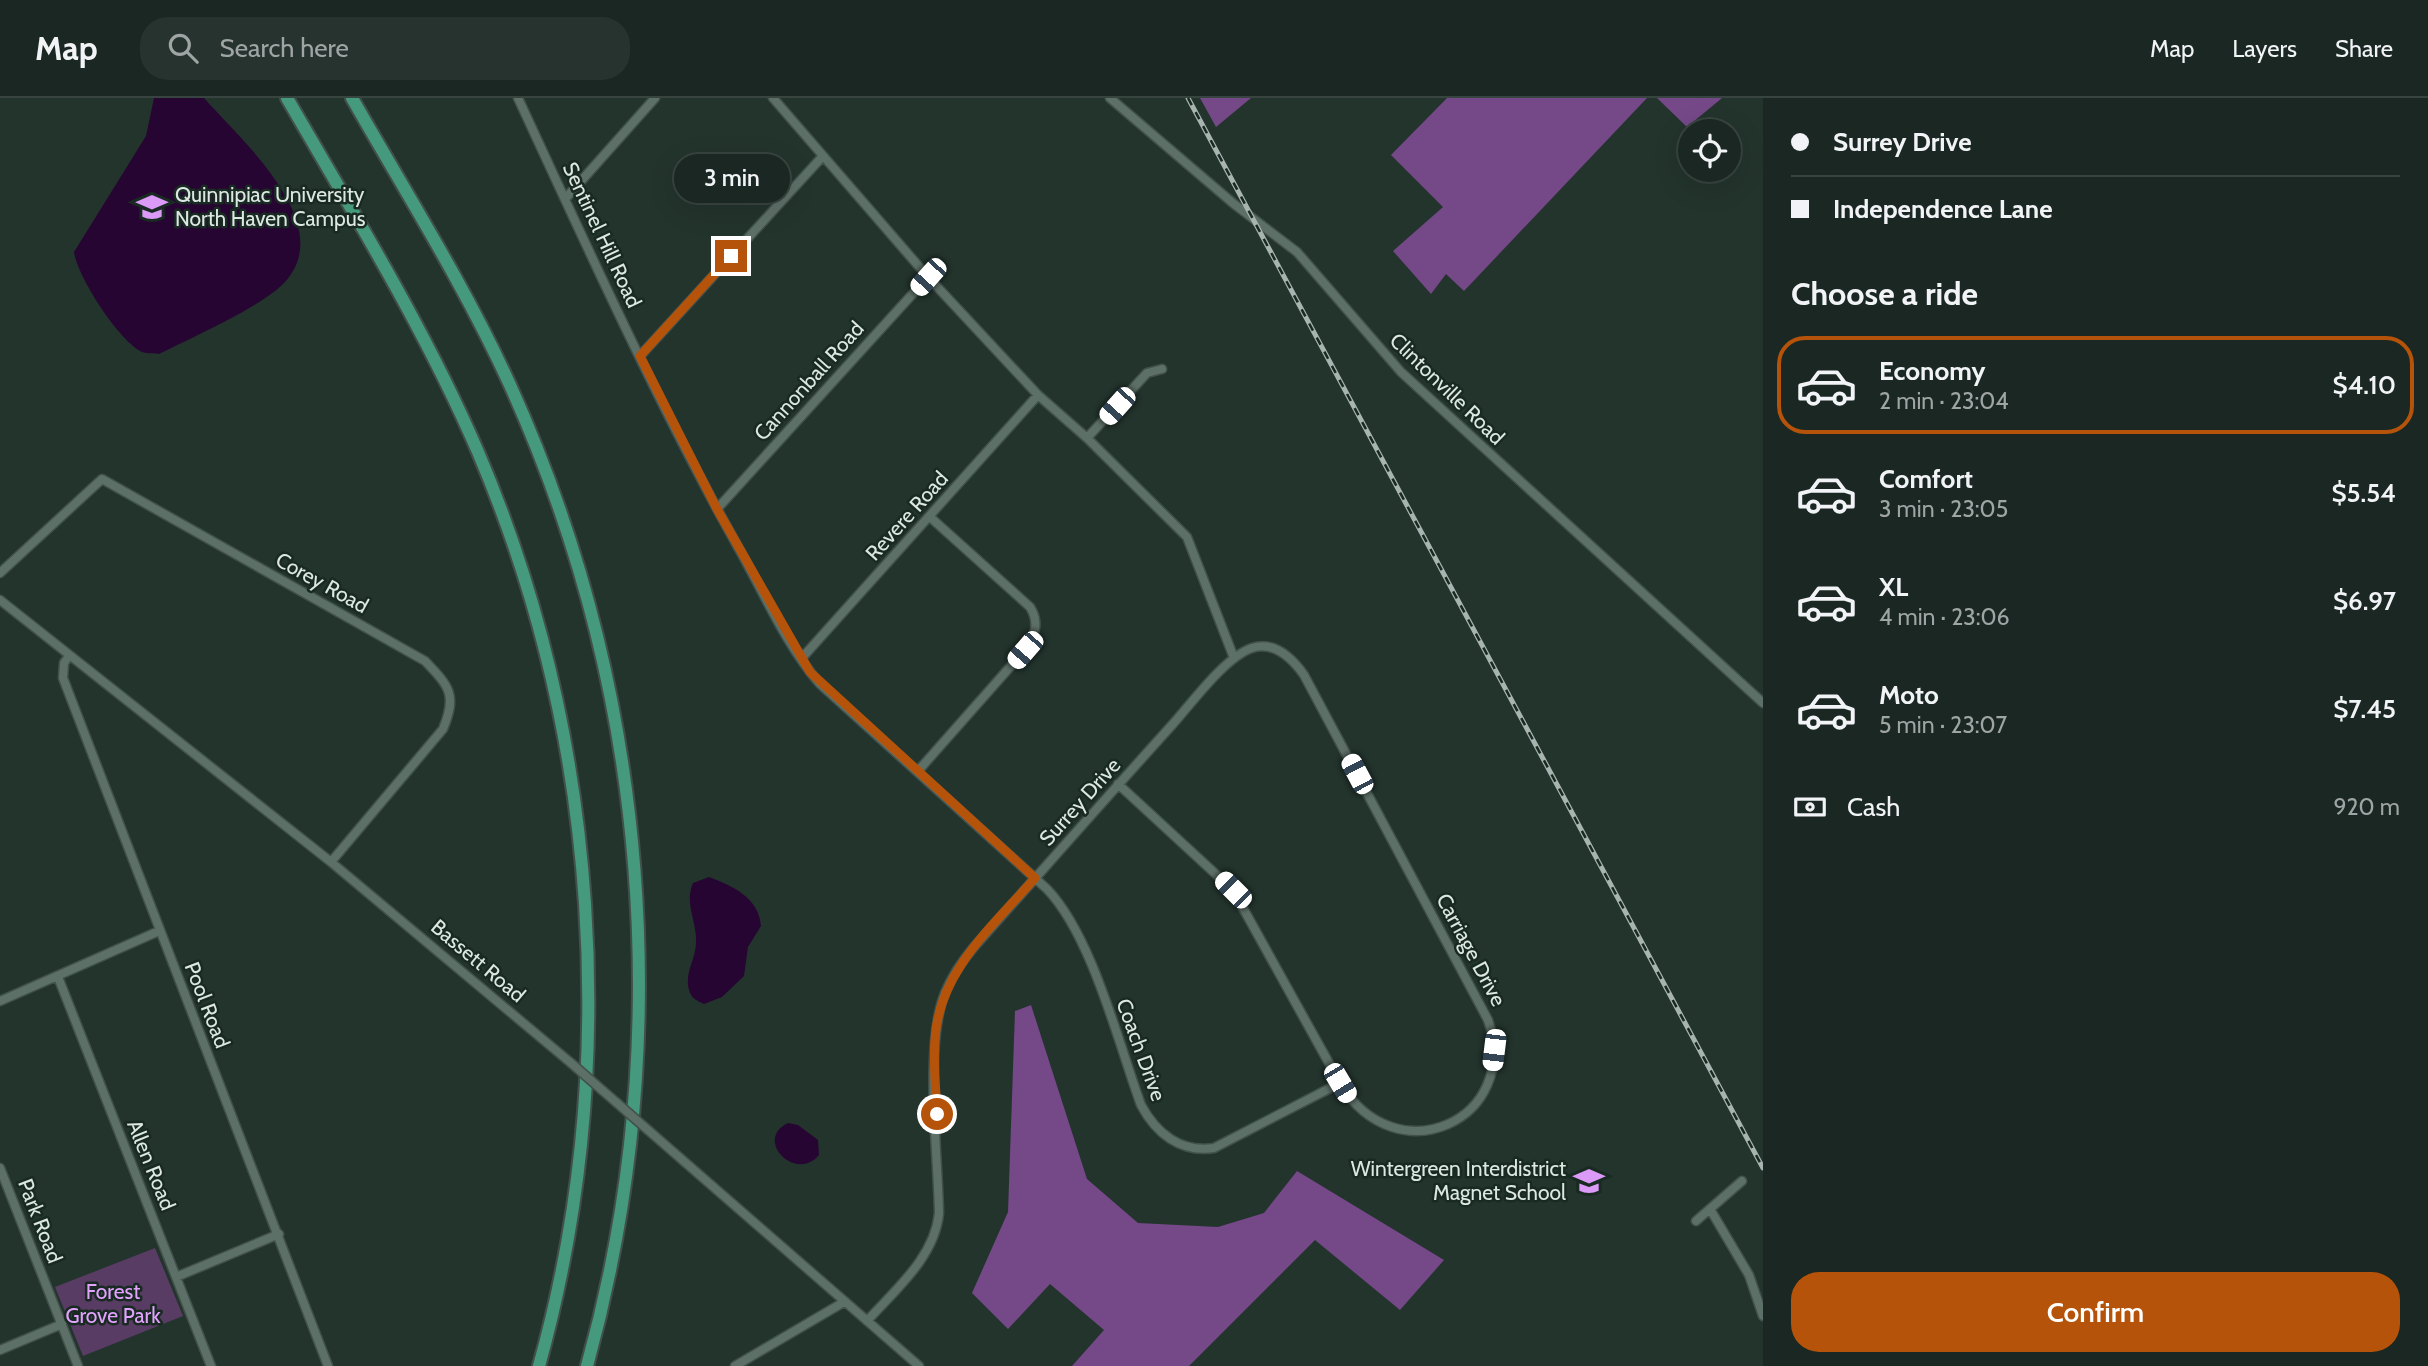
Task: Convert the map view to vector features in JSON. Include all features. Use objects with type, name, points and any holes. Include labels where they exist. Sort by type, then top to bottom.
[{"type":"highway","points":[[287,98],[426,342],[475,446],[526,586],[561,729],[577,830],[584,912],[586,1056],[572,1203],[558,1287],[539,1366]]},
{"type":"highway","points":[[352,98],[477,317],[525,418],[573,548],[599,643],[616,722],[629,805],[638,901],[638,1071],[616,1240],[587,1366]]},
{"type":"street","name":"Sentinel Hill Road","points":[[518,98],[640,356],[717,509],[801,659],[820,684],[1035,878]]},
{"type":"street","points":[[565,199],[655,98]]},
{"type":"street","points":[[773,98],[928,277],[1038,396],[1087,438],[1187,537],[1234,659]]},
{"type":"street","name":"Clintonville Road","points":[[1110,98],[1234,204],[1297,252],[1401,372],[1763,703]]},
{"type":"street","points":[[640,356],[822,157]]},
{"type":"street","name":"Cannonball Road","points":[[717,509],[928,277]]},
{"type":"street","points":[[1087,438],[1147,373],[1162,369]]},
{"type":"street","name":"Revere Road","points":[[801,659],[1038,396]]},
{"type":"street","name":"Corey Road","points":[[0,573],[102,479],[425,661],[447,684],[452,706],[443,729],[331,862]]},
{"type":"street","points":[[918,771],[1025,650],[1035,632],[1036,622],[1030,607],[930,517]]},
{"type":"street","name":"Bassett Road","points":[[0,600],[331,862],[571,1063],[919,1366]]},
{"type":"street","name":"Carriage Drive","points":[[1118,784],[1233,890],[1340,1083],[1359,1109],[1382,1124],[1409,1131],[1434,1129],[1462,1117],[1482,1096],[1493,1065],[1494,1036],[1488,1020],[1297,666],[1282,652],[1263,647],[1254,648],[1234,659]]},
{"type":"street","name":"Pool Road","points":[[69,656],[62,670],[63,678],[159,931],[279,1234],[327,1366]]},
{"type":"street","name":"Surrey Drive","points":[[867,1321],[923,1257],[937,1230],[940,1213],[934,1040],[944,994],[968,954],[1118,784],[1234,659]]},
{"type":"street","name":"Coach Drive","points":[[1035,878],[1058,900],[1073,922],[1141,1105],[1153,1126],[1172,1141],[1203,1150],[1223,1145],[1340,1083]]},
{"type":"street","points":[[0,1001],[159,931]]},
{"type":"street","name":"Allen Road","points":[[58,977],[211,1366]]},
{"type":"street","name":"Park Road","points":[[0,1168],[78,1366]]},
{"type":"street","points":[[1696,1221],[1742,1181]]},
{"type":"street","points":[[1710,1209],[1749,1276],[1763,1316]]},
{"type":"street","points":[[176,1277],[279,1234]]},
{"type":"street","points":[[735,1366],[844,1302]]},
{"type":"street","points":[[0,1350],[62,1324]]},
{"type":"green space","name":"Forest Grove Park","points":[[155,1248],[183,1316],[83,1356],[55,1287]]},
{"type":"shaded area","points":[[154,98],[204,98],[278,184],[292,209],[300,235],[298,259],[285,282],[275,291],[226,321],[159,354],[142,352],[133,346],[111,322],[83,276],[74,252],[146,136]]},
{"type":"shaded area","points":[[1200,98],[1251,98],[1216,127]]},
{"type":"shaded area","points":[[1447,98],[1647,98],[1464,291],[1446,274],[1431,294],[1393,251],[1443,207],[1391,155]]},
{"type":"shaded area","points":[[1657,98],[1722,98],[1697,119],[1679,119]]},
{"type":"shaded area","points":[[709,877],[743,894],[755,908],[761,926],[748,947],[744,976],[722,997],[704,1004],[693,997],[688,984],[696,942],[690,898],[693,883]]},
{"type":"shaded area","points":[[1031,1005],[1087,1179],[1138,1223],[1218,1227],[1264,1213],[1297,1171],[1444,1260],[1400,1310],[1315,1240],[1189,1366],[1072,1366],[1104,1330],[1050,1284],[1008,1329],[972,1293],[1008,1212],[1015,1011]]},
{"type":"shaded area","points":[[788,1123],[798,1125],[818,1140],[819,1155],[810,1162],[790,1162],[776,1148],[778,1130]]},
{"type":"railway","points":[[1188,98],[1763,1168]]},
{"type":"place","name":"Quinnipiac University North Haven Campus","points":[[152,207]]},
{"type":"place","name":"Wintergreen Interdistrict Magnet School","points":[[1589,1181]]},
{"type":"route","points":[[731,256],[640,356],[717,509],[810,672],[1035,878],[962,962],[944,994],[934,1040],[937,1114]]}]
